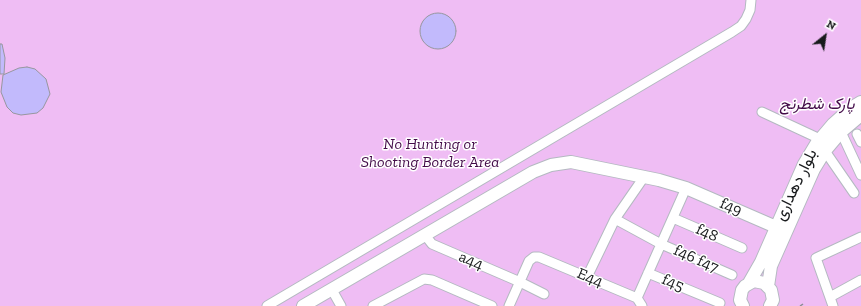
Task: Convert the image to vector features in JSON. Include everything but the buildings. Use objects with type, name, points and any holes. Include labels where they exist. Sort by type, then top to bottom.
[{"type":"main road","name":"بلوار دهداری","points":[[740,304],[742,290],[750,283],[804,164],[820,139],[833,124],[851,108],[861,102]]},
{"type":"main road","name":"بلوار دهداری","points":[[770,306],[773,295],[768,286],[771,266],[807,182],[825,151],[841,132],[861,115]]},
{"type":"main road","name":"f49","points":[[305,306],[533,172],[551,165],[571,162],[644,177],[686,188],[776,226]]},
{"type":"main road","points":[[750,283],[759,282],[768,286]]},
{"type":"street","points":[[268,306],[732,32],[741,26],[746,19],[750,10],[751,0]]},
{"type":"street","points":[[762,112],[820,139]]},
{"type":"street","points":[[841,132],[861,175]]},
{"type":"street","points":[[825,151],[854,193]]},
{"type":"street","points":[[587,277],[614,219],[644,177]]},
{"type":"street","points":[[642,306],[637,298],[686,188]]},
{"type":"street","name":"f48","points":[[673,218],[742,248]]},
{"type":"street","name":"f46 f47","points":[[614,219],[661,244],[732,275]]},
{"type":"street","name":"a44","points":[[425,235],[432,244],[544,294]]},
{"type":"street","points":[[861,237],[816,258],[831,302],[861,280]]},
{"type":"street","name":"E44","points":[[520,282],[529,261],[534,257],[539,257],[637,298]]},
{"type":"street","name":"f45","points":[[648,273],[720,302]]},
{"type":"street","points":[[373,306],[424,278],[492,306]]},
{"type":"street","points":[[510,306],[520,282]]},
{"type":"street","points":[[332,290],[341,306]]},
{"type":"green space","name":"No Hunting or Shooting Border Area","points":[[0,0],[861,0],[861,306],[0,306]]},
{"type":"park label","name":"پارک شطرنج","points":[[817,104]]}]
